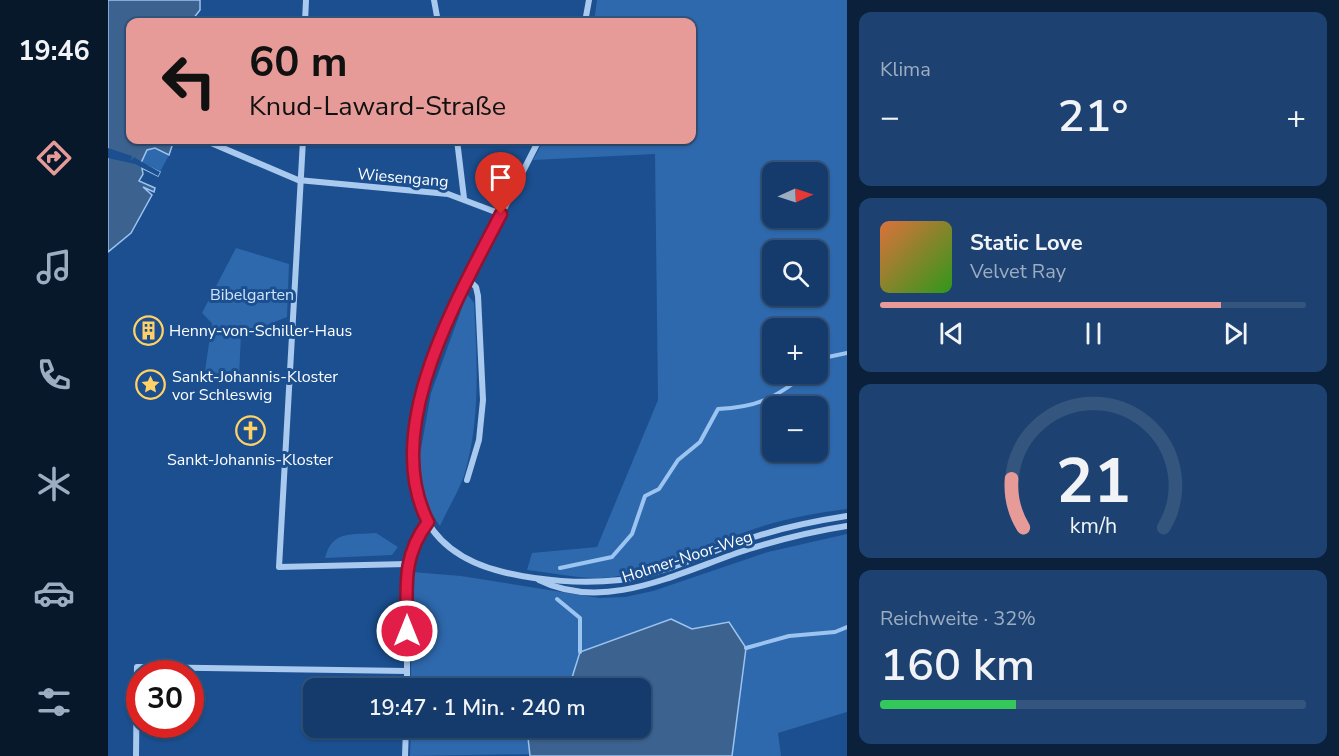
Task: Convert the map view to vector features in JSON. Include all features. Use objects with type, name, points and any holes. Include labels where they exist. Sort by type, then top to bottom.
[{"type":"street","points":[[305,18],[306,0]]},
{"type":"street","points":[[434,0],[437,18]]},
{"type":"street","points":[[586,18],[589,0]]},
{"type":"street","name":"Wiesengang","points":[[213,144],[298,180],[448,194],[464,198],[501,214]]},
{"type":"street","points":[[302,144],[298,180],[290,394],[279,567],[407,564]]},
{"type":"street","points":[[457,144],[464,198]]},
{"type":"street","points":[[407,678],[407,564],[419,533],[428,522],[418,500],[413,480],[412,451],[429,368],[468,279],[536,144]]},
{"type":"street","points":[[467,480],[479,440],[483,400],[478,296],[476,286],[468,279]]},
{"type":"street","name":"Holmer-Noor-Weg","points":[[428,522],[441,538],[470,561],[483,567],[536,578],[585,581],[636,577],[780,529],[847,516]]},
{"type":"street","name":"Holmer-Noor-Weg","points":[[536,578],[552,586],[590,592],[621,592],[810,532],[847,526]]},
{"type":"street","points":[[136,756],[137,667],[407,671]]},
{"type":"street","points":[[405,756],[406,738]]},
{"type":"green space","points":[[597,0],[847,0],[847,509],[779,521],[653,567],[618,576],[596,578],[527,570],[532,553],[597,547],[658,400],[655,154],[533,160],[542,144],[696,144],[696,18],[595,18]]},
{"type":"green space","points":[[155,148],[169,155],[160,172],[140,163],[147,150]]},
{"type":"green space","name":"Bibelgarten","points":[[236,248],[289,264],[287,317],[241,335],[239,377],[205,371],[212,323],[202,313]]},
{"type":"green space","points":[[467,294],[474,303],[477,369],[473,433],[464,476],[440,526],[431,513],[417,471],[431,393]]},
{"type":"green space","points":[[376,533],[398,547],[392,555],[325,558],[328,549],[338,538],[351,534]]},
{"type":"green space","points":[[847,534],[847,712],[778,733],[781,756],[732,756],[746,648],[729,622],[692,629],[671,619],[579,678],[411,678],[412,572],[461,576],[599,598],[625,597],[653,591],[768,552]]},
{"type":"green space","points":[[411,738],[529,738],[531,754],[410,756]]},
{"type":"shaded area","points":[[108,0],[200,0],[200,10],[194,18],[126,18],[126,144],[173,144],[169,155],[155,148],[147,150],[141,163],[160,172],[158,176],[142,168],[143,174],[139,181],[155,188],[154,192],[143,187],[152,195],[131,233],[108,252]]},
{"type":"shaded area","points":[[671,619],[692,629],[729,622],[746,648],[732,756],[530,756],[528,738],[651,738],[651,678],[572,678],[580,652]]},
{"type":"pier","points":[[108,148],[132,156],[131,161],[134,157],[160,172],[158,176],[135,164],[108,158]]},
{"type":"waterway","points":[[828,357],[847,353]]},
{"type":"waterway","points":[[560,568],[612,557],[632,534],[645,496],[659,489],[678,460],[700,442],[718,409],[744,406],[765,400],[792,384]]},
{"type":"waterway","points":[[557,599],[580,618],[580,652]]},
{"type":"waterway","points":[[746,648],[789,636],[835,632],[847,627]]},
{"type":"place","name":"Henny-von-Schiller-Haus","points":[[148,330]]},
{"type":"place","name":"Sankt-Johannis-Kloster vor Schleswig","points":[[151,385]]},
{"type":"place","name":"Sankt-Johannis-Kloster","points":[[250,431]]},
{"type":"route","points":[[407,631],[407,564],[419,533],[428,522],[418,500],[411,465],[422,394],[429,368],[447,324],[501,214]]}]
